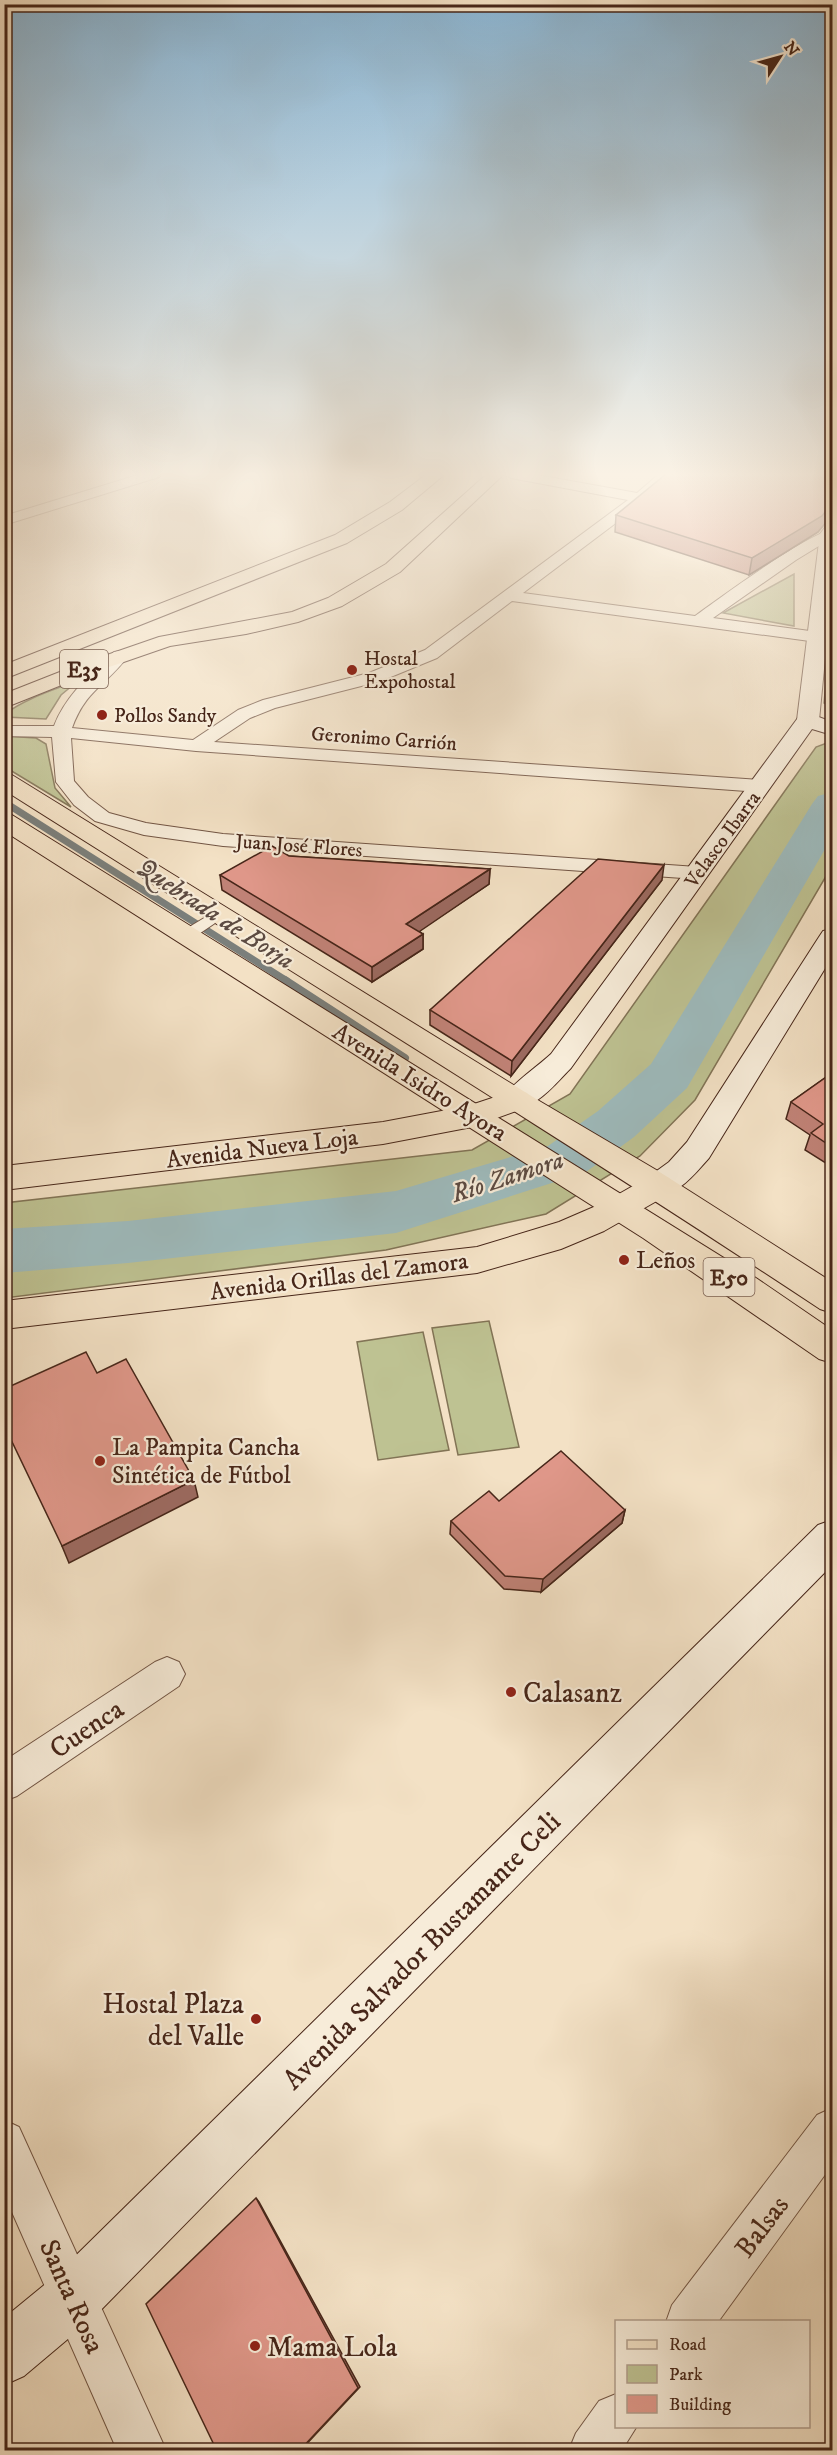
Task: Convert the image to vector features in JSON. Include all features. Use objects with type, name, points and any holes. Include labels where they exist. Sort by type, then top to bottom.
[{"type":"main road","name":"E35","points":[[4,673],[218,589]]},
{"type":"main road","name":"E35","points":[[4,702],[120,656],[166,641],[246,628],[298,616],[335,602],[358,589]]},
{"type":"main road","points":[[823,589],[808,720],[832,729]]},
{"type":"main road","points":[[4,666],[50,656]]},
{"type":"main road","name":"Velasco Ibarra","points":[[523,1105],[542,1080],[561,1061],[808,720]]},
{"type":"main road","name":"Avenida Isidro Ayora","points":[[4,780],[523,1105],[653,1182],[832,1299]]},
{"type":"main road","name":"Avenida Isidro Ayora","points":[[4,820],[484,1123],[616,1203],[697,1255],[832,1349]]},
{"type":"main road","points":[[653,1182],[680,1170],[698,1150],[832,937]]},
{"type":"main road","name":"Avenida Nueva Loja","points":[[4,1178],[484,1123],[523,1105]]},
{"type":"main road","name":"Avenida Orillas del Zamora","points":[[4,1315],[477,1260],[530,1247],[582,1228],[616,1203],[653,1182]]},
{"type":"main road","name":"Avenida Salvador Bustamante Celi","points":[[4,2356],[74,2297],[832,1538]]},
{"type":"street","points":[[196,746],[244,714],[269,704],[375,677],[431,654],[520,589]]},
{"type":"street","points":[[700,620],[745,589]]},
{"type":"street","points":[[510,596],[816,637]]},
{"type":"street","name":"Juan José Flores","points":[[120,656],[83,691],[69,711],[61,732],[65,782],[81,801],[102,817],[144,829],[223,840],[697,873]]},
{"type":"street","name":"Geronimo Carrión","points":[[4,731],[61,732],[196,746],[760,786]]},
{"type":"street","points":[[187,935],[219,914]]},
{"type":"street","name":"Cuenca","points":[[4,1783],[167,1674]]},
{"type":"street","name":"Balsas","points":[[690,2320],[832,2130]]},
{"type":"street","name":"Santa Rosa","points":[[4,2142],[142,2451]]},
{"type":"street","points":[[592,2451],[615,2419]]},
{"type":"green space","points":[[767,589],[794,589],[794,626],[723,613]]},
{"type":"green space","points":[[832,620],[832,707],[824,703]]},
{"type":"green space","points":[[79,680],[61,695],[46,719],[5,717],[5,714],[22,703]]},
{"type":"green space","points":[[4,736],[36,738],[46,744],[55,788],[71,807],[5,767]]},
{"type":"green space","points":[[832,741],[832,866],[695,1100],[640,1156],[546,1214],[386,1250],[5,1298],[4,1203],[472,1150],[570,1094],[816,747]]},
{"type":"green space","points":[[489,1321],[519,1447],[458,1455],[432,1328]]},
{"type":"green space","points":[[423,1332],[449,1450],[378,1460],[357,1342]]},
{"type":"building","points":[[272,846],[289,856],[490,869],[406,924],[423,934],[372,967],[220,875]]},
{"type":"building","points":[[598,859],[664,865],[512,1061],[430,1010]]},
{"type":"building","points":[[832,1073],[832,1147],[811,1133],[823,1124],[791,1102]]},
{"type":"building","name":"La Pampita Cancha Sintética de Fútbol","points":[[86,1352],[97,1373],[126,1359],[194,1480],[62,1546],[4,1425],[4,1389]]},
{"type":"building","points":[[561,1451],[625,1510],[543,1579],[505,1576],[451,1521],[489,1491],[499,1501]]},
{"type":"building","name":"Mama Lola","points":[[256,2198],[358,2388],[299,2451],[217,2451],[146,2304]]},
{"type":"waterway","name":"Quebrada de Borja","points":[[4,802],[287,981]]},
{"type":"waterway","name":"Río Zamora","points":[[4,1251],[128,1242],[396,1212],[567,1159],[616,1124],[669,1076],[832,804]]},
{"type":"waterway","name":"Quebrada de Borja","points":[[285,980],[405,1058]]},
{"type":"place","name":"Hostal Expohostal","points":[[352,670]]},
{"type":"place","name":"Pollos Sandy","points":[[102,715]]},
{"type":"place","name":"Leños","points":[[624,1260]]},
{"type":"place","name":"La Pampita Cancha Sintética de Fútbol","points":[[100,1461]]},
{"type":"place","name":"Calasanz","points":[[511,1692]]},
{"type":"place","name":"Hostal Plaza del Valle","points":[[256,2019]]},
{"type":"place","name":"Mama Lola","points":[[255,2346]]}]
